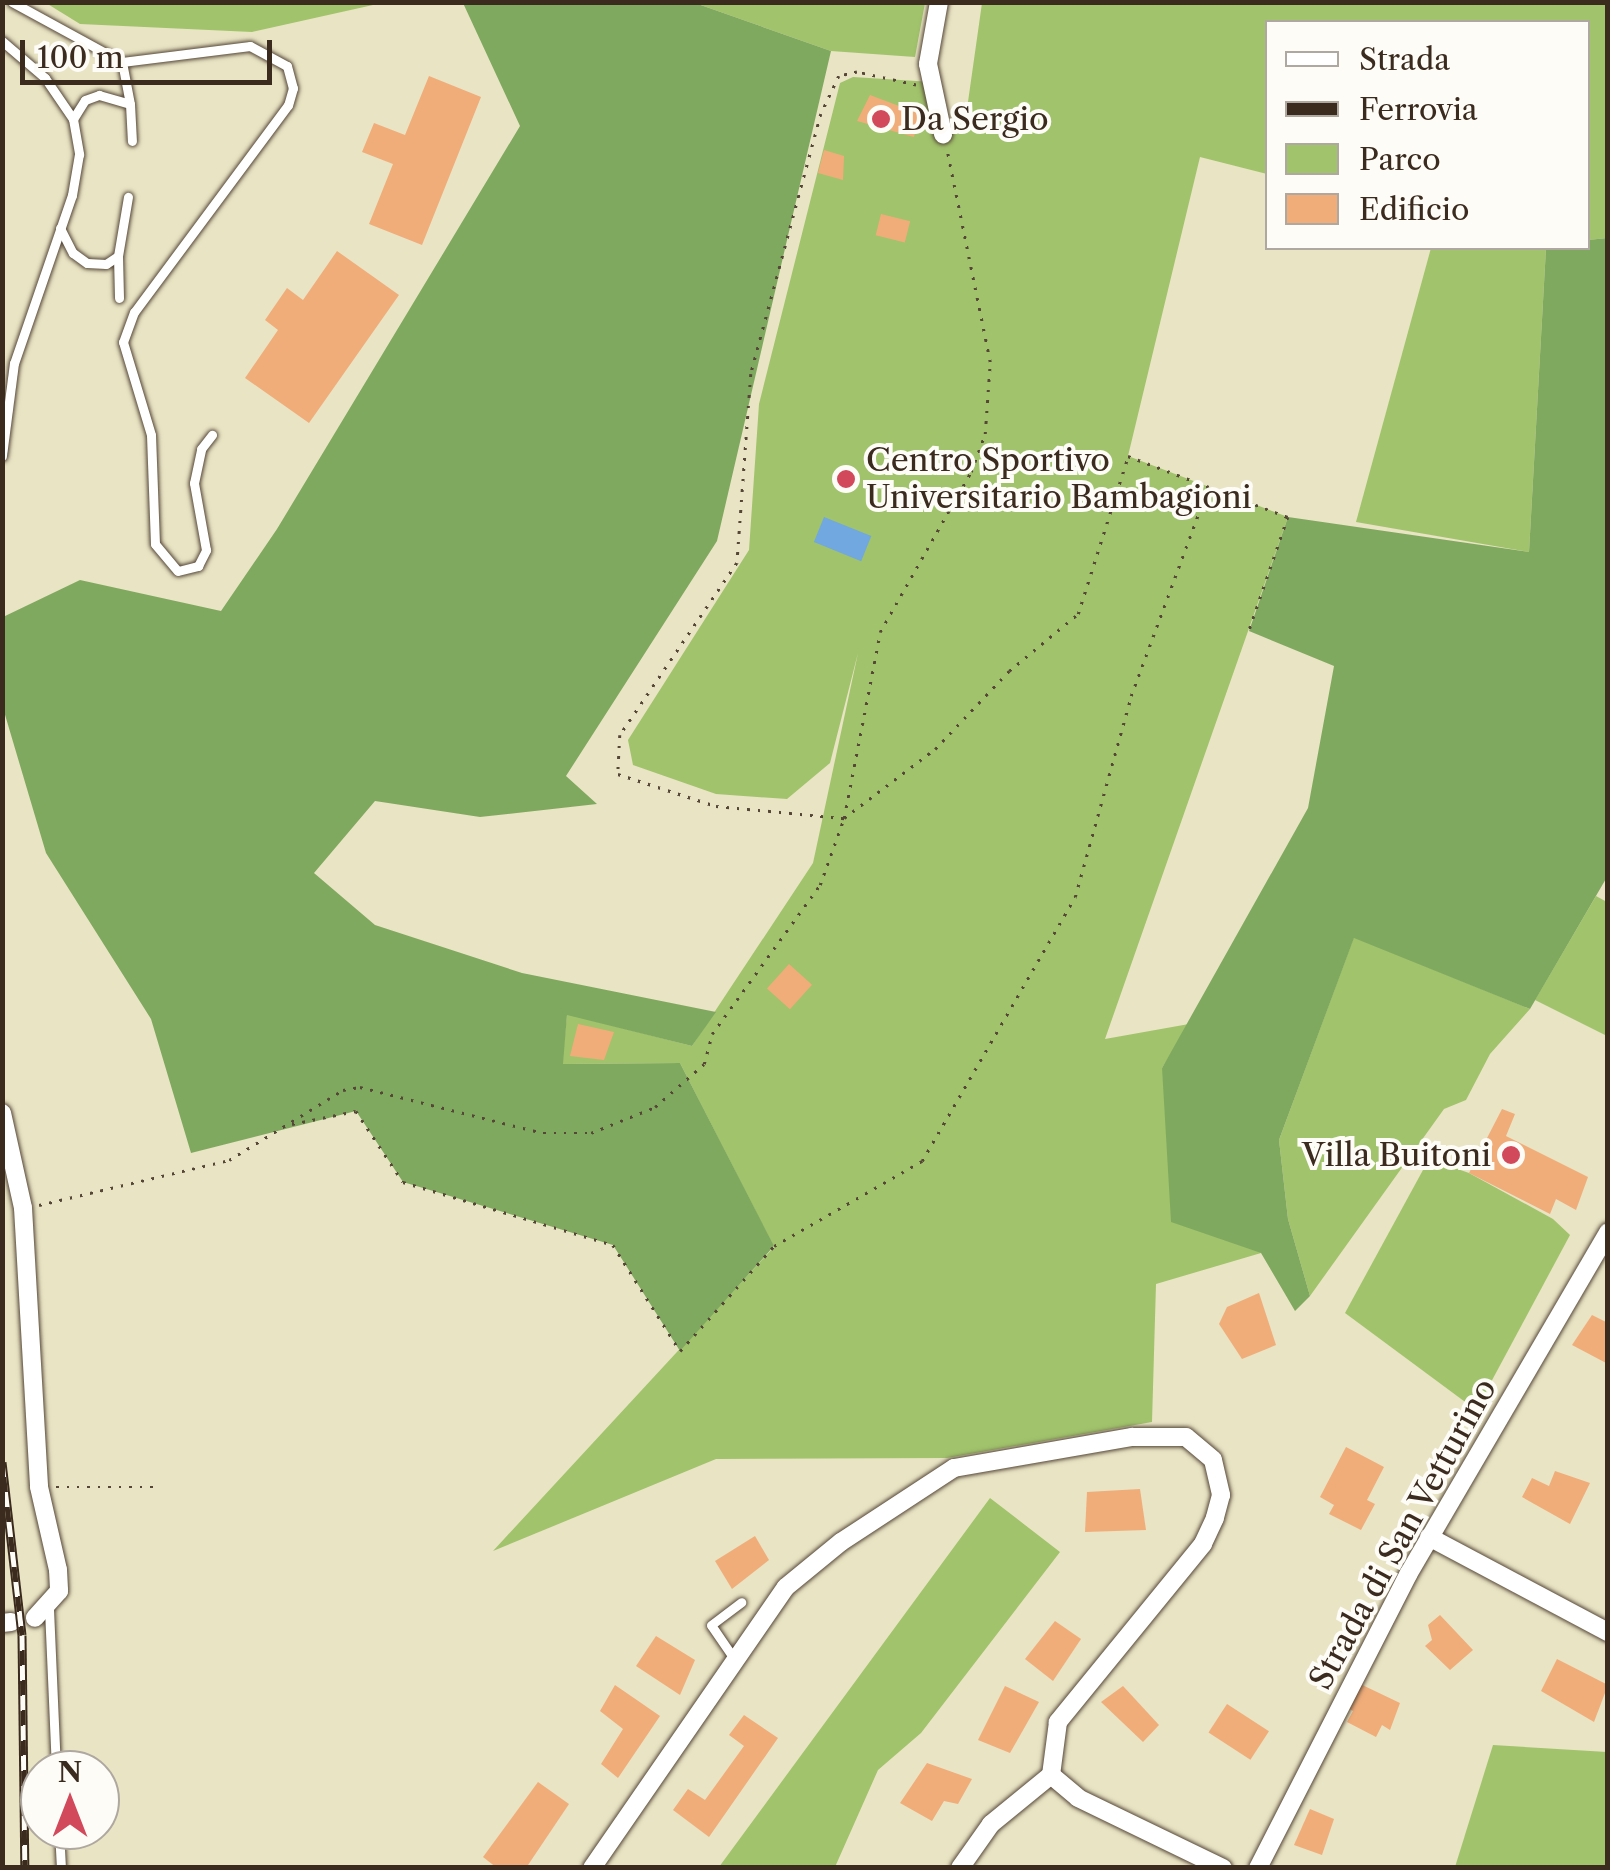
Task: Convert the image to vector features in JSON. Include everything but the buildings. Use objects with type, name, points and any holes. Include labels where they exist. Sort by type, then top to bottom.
[{"type":"street","points":[[939,2],[928,64],[943,134]]},
{"type":"street","points":[[2,1113],[22,1208],[40,1487],[58,1570],[59,1592],[42,1613]]},
{"type":"street","name":"Strada di San Vetturino","points":[[1258,1868],[1430,1537],[1608,1232]]},
{"type":"street","points":[[592,1868],[786,1587],[841,1542],[954,1468],[1132,1437],[1186,1437],[1213,1460],[1222,1495],[1203,1544],[1058,1722],[1052,1775],[990,1824],[960,1868]]},
{"type":"street","points":[[1430,1537],[1608,1632]]},
{"type":"street","points":[[1052,1775],[1078,1798],[1223,1868]]},
{"type":"lane","points":[[12,2],[122,62],[250,46],[287,66],[293,88],[288,104],[134,312],[123,342],[151,435],[155,544],[178,572],[198,566],[206,550],[194,483],[202,449],[212,435]]},
{"type":"lane","points":[[2,41],[45,78],[73,119],[79,154],[60,228],[14,362],[2,456]]},
{"type":"lane","points":[[122,62],[132,141]]},
{"type":"lane","points":[[73,119],[85,100],[99,95],[130,104]]},
{"type":"lane","points":[[119,298],[118,256],[128,197]]},
{"type":"lane","points":[[60,228],[87,263],[106,264],[118,256]]},
{"type":"lane","points":[[735,1660],[711,1625],[742,1602]]},
{"type":"lane","points":[[42,1613],[54,1750]]},
{"type":"path","points":[[928,64],[919,86],[857,72],[840,76],[820,114],[752,374],[737,564],[620,735],[618,774],[716,806],[844,818],[934,748],[1009,671],[1078,614],[1128,456],[1288,517],[1249,631]]},
{"type":"path","points":[[22,1208],[229,1160],[290,1125],[326,1098],[360,1087],[543,1134],[591,1133],[655,1107],[704,1064],[712,1034],[820,885],[844,818],[880,632],[971,472],[984,434],[990,362],[943,134]]},
{"type":"path","points":[[290,1125],[356,1111],[403,1182],[613,1245],[680,1351],[774,1246],[922,1161],[1075,897],[1131,696],[1209,487]]},
{"type":"path","points":[[40,1487],[160,1487]]},
{"type":"green space","points":[[46,3],[382,3],[252,32],[80,24]]},
{"type":"green space","points":[[463,3],[695,3],[831,51],[717,541],[566,776],[597,804],[480,817],[375,801],[314,873],[375,925],[522,973],[716,1012],[692,1046],[567,1015],[563,1064],[680,1063],[774,1246],[680,1351],[613,1245],[403,1182],[356,1111],[191,1153],[151,1019],[46,853],[3,708],[3,617],[80,580],[221,611],[277,529],[520,126]]},
{"type":"green space","points":[[695,3],[925,3],[915,57],[831,51]]},
{"type":"green space","points":[[982,3],[1607,3],[1607,238],[1590,240],[1590,20],[1265,20],[1265,173],[1200,157],[1128,456],[1288,517],[1105,1039],[1189,1024],[1162,1068],[1261,1253],[1156,1284],[1152,1422],[947,1458],[716,1459],[493,1551],[774,1247],[680,1063],[562,1064],[567,1014],[692,1046],[813,863],[858,653],[830,763],[787,799],[716,794],[633,765],[628,740],[749,550],[759,404],[840,83],[853,77],[932,82],[943,133],[964,130]]},
{"type":"green space","points":[[1607,238],[1607,877],[1530,1009],[1354,938],[1279,1140],[1288,1219],[1310,1296],[1295,1311],[1261,1253],[1171,1222],[1162,1068],[1308,808],[1334,666],[1249,631],[1288,517],[1529,552],[1546,250],[1590,250],[1590,240]]},
{"type":"green space","points":[[1430,250],[1546,250],[1529,552],[1356,522]]},
{"type":"green space","points":[[1596,896],[1607,902],[1607,1036],[1535,1000]]},
{"type":"green space","points":[[1354,937],[1530,1009],[1490,1054],[1466,1100],[1444,1109],[1310,1296],[1288,1219],[1279,1140]]},
{"type":"green space","points":[[1429,1159],[1469,1173],[1553,1219],[1570,1235],[1476,1410],[1345,1313]]},
{"type":"green space","points":[[990,1498],[1060,1552],[921,1733],[878,1770],[835,1867],[719,1867]]},
{"type":"green space","points":[[1493,1745],[1607,1752],[1607,1867],[1455,1867]]},
{"type":"water","points":[[824,517],[871,536],[861,561],[814,542]]},
{"type":"railway","points":[[2,1462],[22,1635],[25,1868]]},
{"type":"place","name":"Da Sergio","points":[[881,119]]},
{"type":"place","name":"Centro Sportivo Universitario Bambagioni","points":[[846,479]]},
{"type":"place","name":"Villa Buitoni","points":[[1511,1155]]}]
